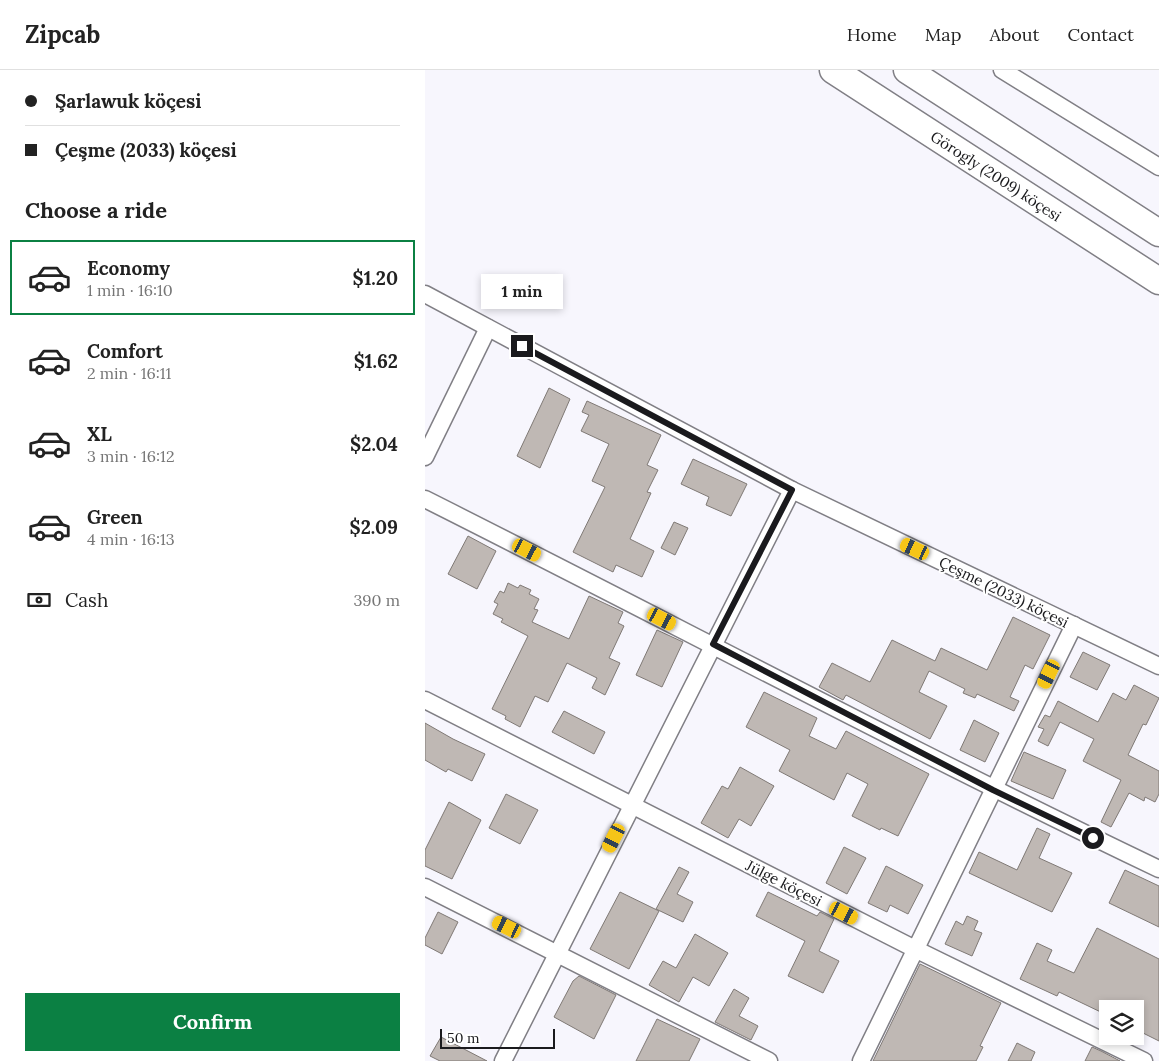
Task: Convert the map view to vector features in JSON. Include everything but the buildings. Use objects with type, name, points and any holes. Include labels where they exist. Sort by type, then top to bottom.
[{"type":"main road","name":"Görogly (2009) köçesi","points":[[833,70],[1159,281]]},
{"type":"main road","points":[[907,70],[1159,233]]},
{"type":"street","points":[[1002,70],[1159,167]]},
{"type":"street","name":"Çeşme (2033) köçesi","points":[[425,294],[792,490],[1159,666]]},
{"type":"street","points":[[425,457],[488,328]]},
{"type":"street","points":[[503,1061],[792,490]]},
{"type":"street","points":[[425,499],[713,644],[993,790],[1159,870]]},
{"type":"street","points":[[861,1061],[1074,625]]},
{"type":"street","name":"Jülge köçesi","points":[[425,700],[631,806],[1145,1061]]},
{"type":"street","points":[[425,887],[557,952],[769,1061]]},
{"type":"route","points":[[522,346],[792,490],[713,644],[993,790],[1093,838]]}]
